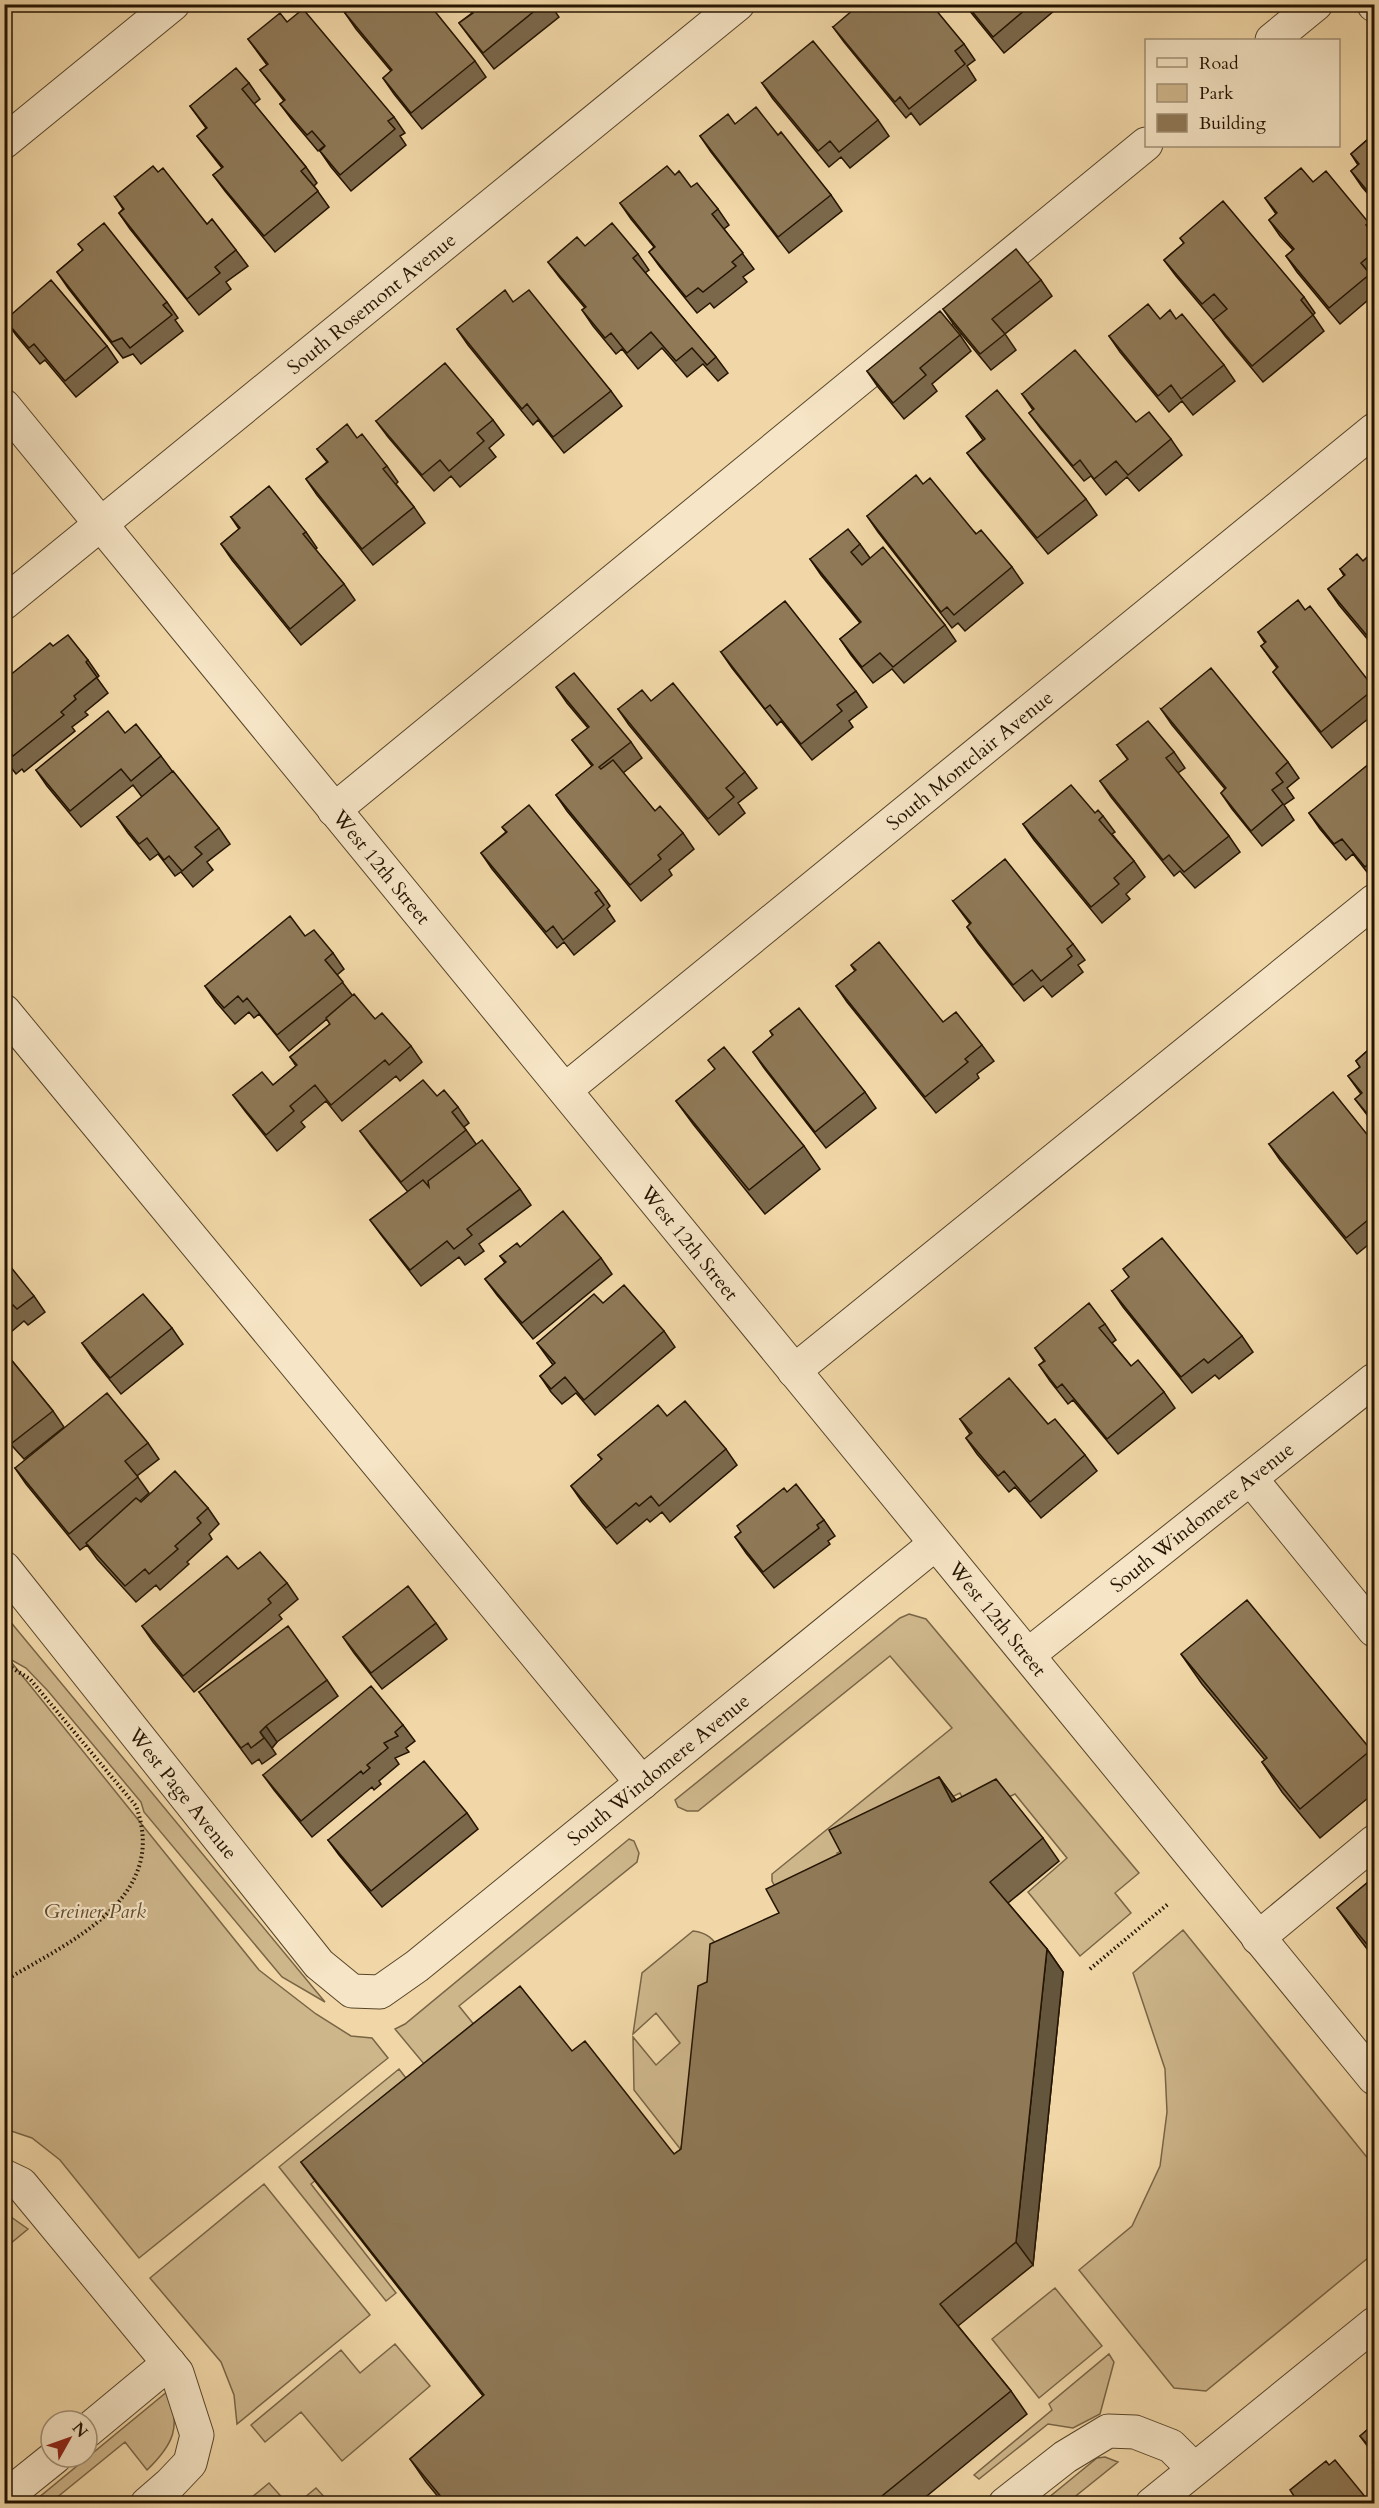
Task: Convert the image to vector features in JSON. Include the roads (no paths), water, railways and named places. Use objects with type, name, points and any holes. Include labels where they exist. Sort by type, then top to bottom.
[{"type":"street","points":[[4,142],[173,4]]},
{"type":"street","name":"South Rosemont Avenue","points":[[4,603],[738,4]]},
{"type":"street","points":[[1273,39],[1316,4]]},
{"type":"street","points":[[334,810],[1145,145]]},
{"type":"street","name":"West 12th Street","points":[[4,406],[1374,2078]]},
{"type":"street","name":"South Montclair Avenue","points":[[565,1090],[1374,430]]},
{"type":"street","points":[[794,1371],[1374,901]]},
{"type":"street","points":[[4,1011],[642,1783]]},
{"type":"street","name":"South Windomere Avenue","points":[[1028,1655],[1374,1380]]},
{"type":"street","points":[[1251,1479],[1374,1630]]},
{"type":"street","name":"South Windomere Avenue","points":[[380,1992],[417,1966],[935,1544]]},
{"type":"street","name":"West Page Avenue","points":[[4,1568],[320,1964],[351,1991],[380,1992]]},
{"type":"street","points":[[1258,1938],[1374,1842]]},
{"type":"street","points":[[4,2176],[21,2184],[177,2373],[197,2434],[190,2463],[147,2504]]},
{"type":"street","points":[[1152,2504],[1374,2324]]},
{"type":"street","points":[[99,2421],[169,2363]]},
{"type":"street","points":[[1005,2504],[1065,2457],[1108,2431],[1135,2432],[1172,2446],[1194,2469]]},
{"type":"street","points":[[4,2498],[40,2469]]},
{"type":"park label","name":"Greiner Park","points":[[95,1911]]}]
